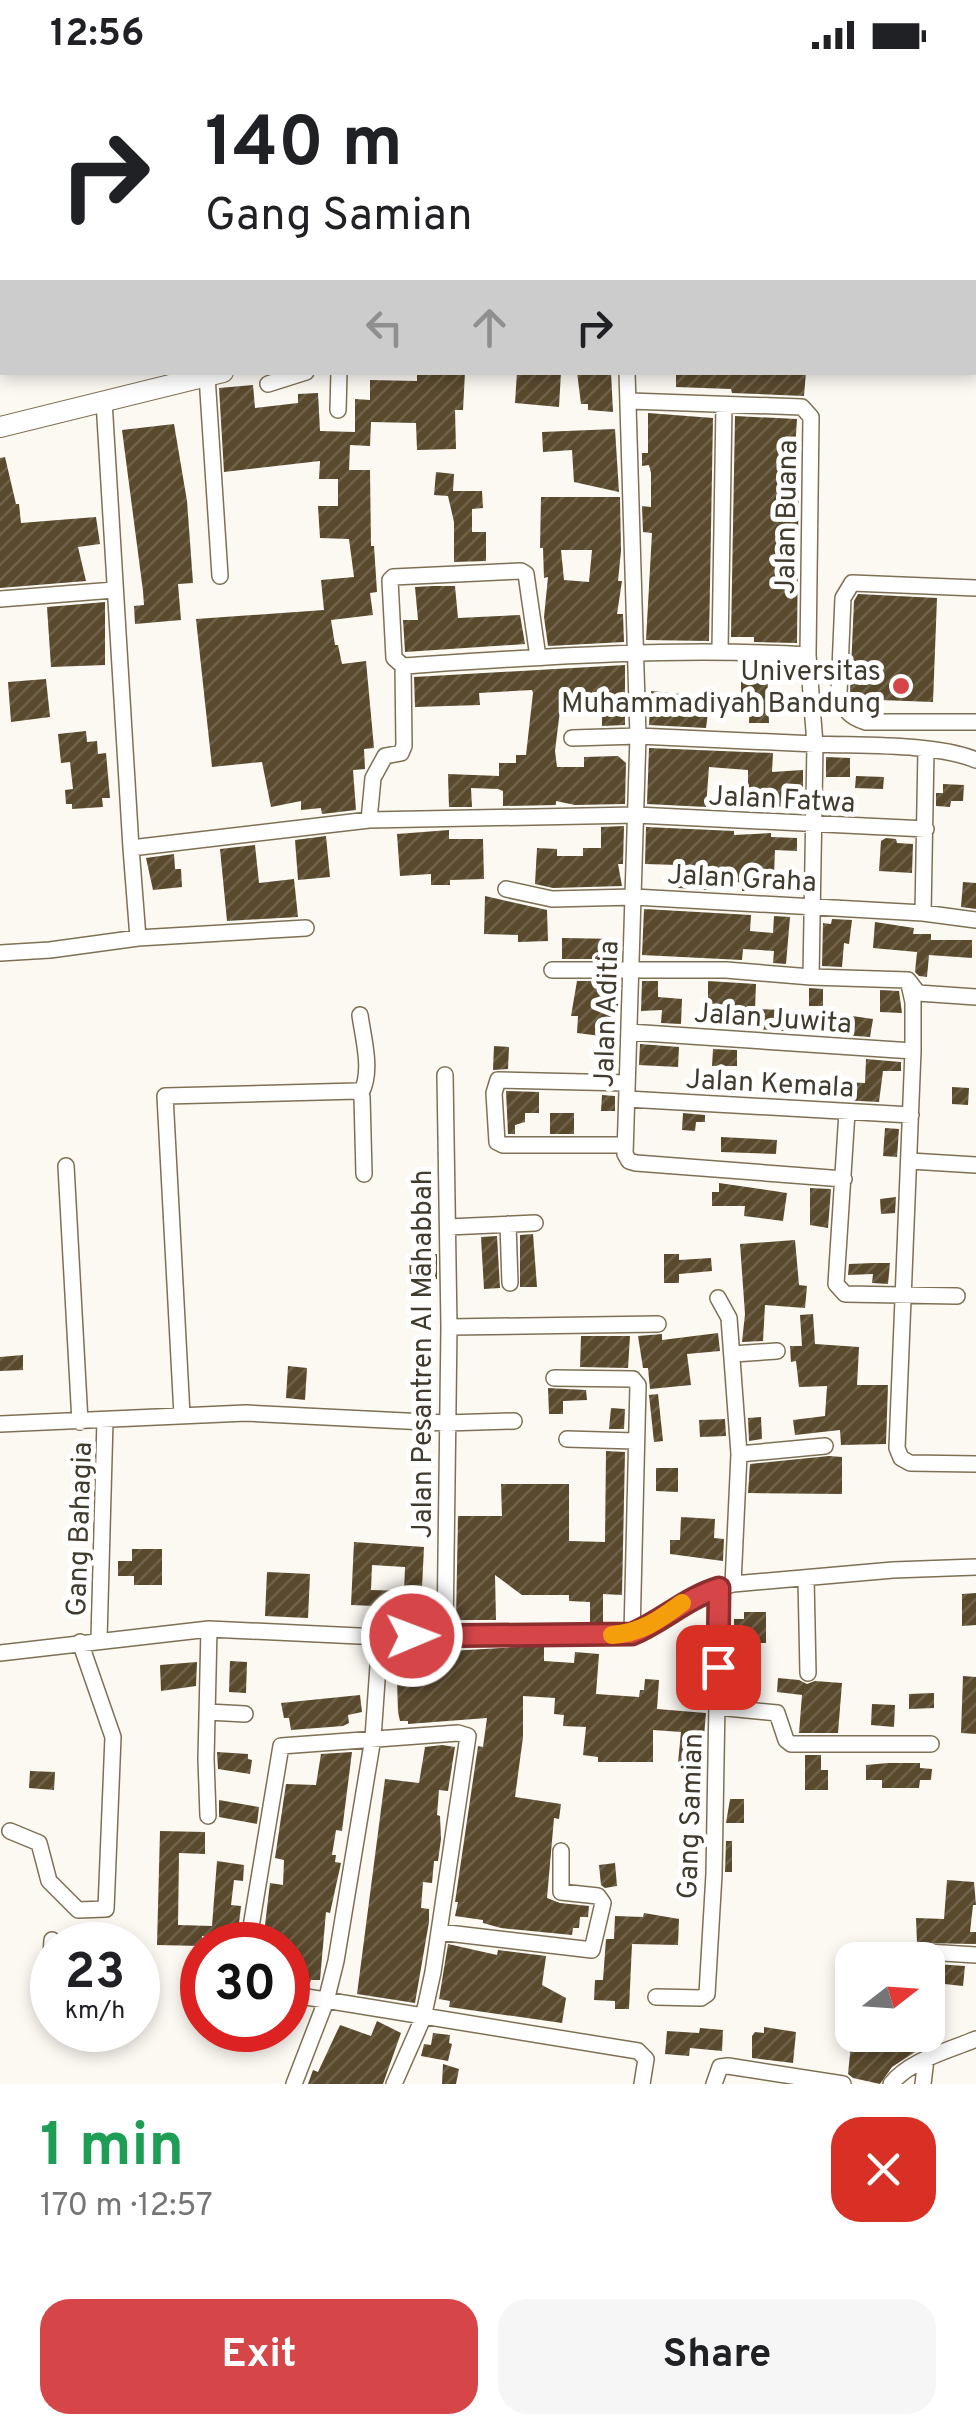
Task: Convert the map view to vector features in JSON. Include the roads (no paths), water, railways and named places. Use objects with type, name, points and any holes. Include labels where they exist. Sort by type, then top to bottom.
[{"type":"main road","points":[[0,427],[211,375]]},
{"type":"street","points":[[215,375],[220,576]]},
{"type":"street","points":[[268,384],[296,375]]},
{"type":"street","points":[[338,410],[339,375]]},
{"type":"street","name":"Jalan Aditia","points":[[625,1141],[638,736],[628,375]]},
{"type":"street","points":[[104,401],[138,938]]},
{"type":"street","name":"Jalan Buana","points":[[630,402],[802,407],[811,417],[811,976]]},
{"type":"street","points":[[720,650],[724,405]]},
{"type":"street","points":[[538,656],[526,574],[394,577],[389,585],[394,658],[403,666],[636,651],[808,655]]},
{"type":"street","points":[[976,588],[852,583],[844,598],[839,693],[843,708],[852,718],[866,722],[976,722]]},
{"type":"street","points":[[0,599],[114,590]]},
{"type":"street","points":[[369,820],[376,768],[385,756],[404,750],[403,666]]},
{"type":"street","points":[[572,738],[638,736],[926,750],[963,754],[976,760]]},
{"type":"street","points":[[924,914],[926,750]]},
{"type":"street","name":"Jalan Fatwa","points":[[131,848],[369,820],[636,815],[926,830]]},
{"type":"street","name":"Jalan Graha","points":[[506,889],[552,898],[634,897],[812,906],[976,920]]},
{"type":"street","points":[[0,953],[138,938],[306,928]]},
{"type":"street","points":[[552,970],[726,970],[908,980]]},
{"type":"street","points":[[908,980],[918,994],[976,998]]},
{"type":"street","points":[[908,980],[914,1051],[897,1448],[901,1458],[910,1463],[976,1464]]},
{"type":"street","points":[[360,1015],[366,1059],[361,1093],[364,1174]]},
{"type":"street","name":"Jalan Juwita","points":[[629,1032],[914,1051]]},
{"type":"street","name":"Jalan Pesantren Al Mahabbah","points":[[444,1074],[448,1227],[445,1634]]},
{"type":"street","name":"Jalan Kemala","points":[[625,1141],[621,1145],[503,1145],[498,1142],[494,1094],[498,1080],[847,1112],[911,1114]]},
{"type":"street","points":[[182,1415],[165,1096],[361,1093]]},
{"type":"street","points":[[847,1112],[838,1289],[844,1294],[957,1296]]},
{"type":"street","points":[[625,1141],[626,1159],[636,1163],[844,1179]]},
{"type":"street","points":[[910,1161],[976,1165],[976,1154]]},
{"type":"street","points":[[66,1166],[80,1422]]},
{"type":"street","points":[[448,1227],[535,1223]]},
{"type":"street","points":[[508,1224],[510,1283]]},
{"type":"street","name":"Gang Samian","points":[[656,1998],[701,1998],[707,1994],[717,1707],[739,1454],[730,1318],[718,1298]]},
{"type":"street","points":[[448,1327],[658,1324]]},
{"type":"street","points":[[733,1354],[777,1350]]},
{"type":"street","points":[[554,1378],[633,1379],[638,1384],[632,1634]]},
{"type":"street","points":[[0,1424],[246,1413],[446,1423],[514,1421]]},
{"type":"street","name":"Gang Bahagia","points":[[99,1639],[106,1421]]},
{"type":"street","points":[[568,1439],[636,1441]]},
{"type":"street","points":[[739,1454],[826,1446]]},
{"type":"street","points":[[0,1654],[209,1628],[380,1637],[632,1634],[694,1596],[726,1586],[892,1570],[976,1567]]},
{"type":"street","points":[[806,1578],[808,1673]]},
{"type":"street","points":[[208,1816],[209,1628]]},
{"type":"street","points":[[294,2084],[326,2001],[336,1962],[373,1738],[380,1637]]},
{"type":"street","points":[[10,1831],[39,1842],[49,1881],[78,1910],[106,1909],[113,1736],[80,1642]]},
{"type":"street","points":[[717,1707],[777,1714],[791,1744],[931,1744]]},
{"type":"street","points":[[208,1712],[245,1714]]},
{"type":"street","points":[[252,1922],[280,1750],[285,1744],[458,1733],[468,1738],[423,2018],[394,2084]]},
{"type":"street","points":[[439,1932],[593,1948],[603,1903],[598,1896],[561,1892],[562,1851]]},
{"type":"street","points":[[945,1953],[976,1955]]},
{"type":"street","points":[[310,1998],[638,2051],[646,2060],[642,2084]]},
{"type":"street","points":[[891,2084],[897,2076],[926,2060],[976,2039]]},
{"type":"street","points":[[923,2084],[926,2060]]},
{"type":"street","points":[[714,2084],[720,2067],[728,2066],[783,2079],[843,2084]]},
{"type":"place","name":"Universitas Muhammadiyah Bandung","points":[[901,686]]}]
